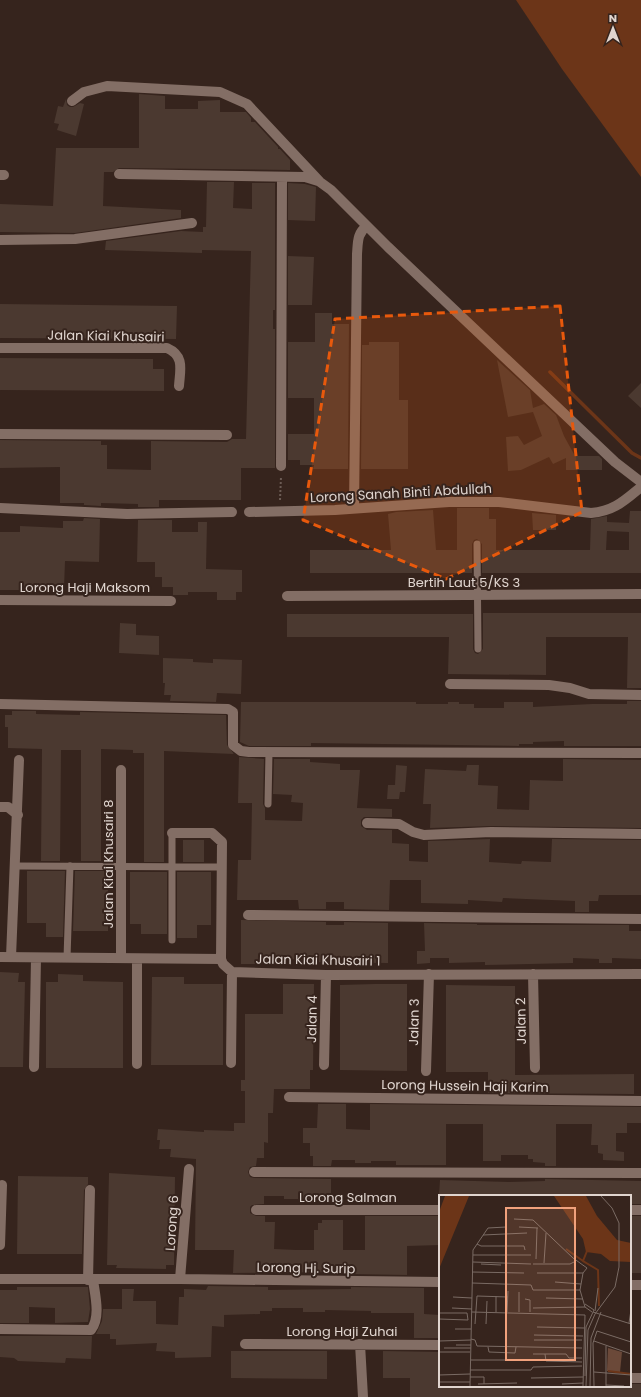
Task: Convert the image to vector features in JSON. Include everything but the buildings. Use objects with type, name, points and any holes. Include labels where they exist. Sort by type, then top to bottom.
[{"type":"street","points":[[72,101],[84,92],[106,86],[220,92],[246,104],[320,182],[331,190],[615,462],[641,482]]},
{"type":"street","points":[[119,174],[282,178],[305,177],[320,182]]},
{"type":"street","points":[[281,466],[282,178]]},
{"type":"street","points":[[0,240],[75,239],[192,223]]},
{"type":"street","points":[[354,508],[358,237],[362,230],[367,226]]},
{"type":"street","name":"Jalan Kiai Khusairi","points":[[0,348],[167,348],[175,352],[180,359],[179,386]]},
{"type":"street","points":[[0,434],[227,435]]},
{"type":"street","name":"Lorong Sanah Binti Abdullah","points":[[250,512],[354,508],[449,502],[499,502],[591,513],[606,512],[618,506],[641,487]]},
{"type":"street","points":[[0,508],[127,514],[232,512]]},
{"type":"street","name":"Bertih Laut 5/KS 3","points":[[287,596],[641,594]]},
{"type":"street","name":"Lorong Haji Maksom","points":[[0,600],[170,601]]},
{"type":"street","points":[[450,684],[549,685],[570,688],[589,694],[641,695]]},
{"type":"street","points":[[0,704],[228,709],[233,712],[233,745],[236,749],[241,751],[641,753]]},
{"type":"street","points":[[11,957],[20,760]]},
{"type":"street","name":"Jalan Kiai Khusairi 8","points":[[121,770],[121,957]]},
{"type":"street","points":[[0,807],[8,807],[18,815]]},
{"type":"street","points":[[367,823],[399,824],[412,832],[424,835],[491,832],[641,834]]},
{"type":"street","points":[[172,833],[212,833],[218,836],[222,842],[221,959],[232,972],[231,1062]]},
{"type":"street","points":[[248,915],[641,918]]},
{"type":"street","points":[[0,957],[221,959]]},
{"type":"street","points":[[34,1067],[36,958]]},
{"type":"street","points":[[137,959],[137,1064]]},
{"type":"street","name":"Jalan Kiai Khusairi 1","points":[[232,972],[326,975],[641,974]]},
{"type":"street","name":"Jalan 3","points":[[426,1071],[429,974]]},
{"type":"street","name":"Jalan 2","points":[[533,974],[535,1068]]},
{"type":"street","name":"Jalan 4","points":[[324,1065],[326,975]]},
{"type":"street","name":"Lorong Hussein Haji Karim","points":[[289,1097],[641,1101]]},
{"type":"street","name":"Lorong 6","points":[[176,1279],[189,1170]]},
{"type":"street","points":[[254,1172],[641,1173]]},
{"type":"street","points":[[0,1245],[2,1185]]},
{"type":"street","points":[[0,1329],[91,1330],[95,1324],[90,1280],[90,1190]]},
{"type":"street","name":"Lorong Salman","points":[[256,1210],[439,1210]]},
{"type":"street","name":"Lorong Hj. Surip","points":[[0,1279],[439,1282]]},
{"type":"street","name":"Lorong Haji Zuhai","points":[[245,1344],[439,1345]]},
{"type":"street","points":[[360,1344],[363,1397]]},
{"type":"lane","points":[[477,544],[478,649]]},
{"type":"lane","points":[[268,804],[269,752]]},
{"type":"lane","points":[[172,833],[172,940]]},
{"type":"lane","points":[[16,866],[222,868]]},
{"type":"lane","points":[[67,958],[70,866]]},
{"type":"path","points":[[280,511],[281,466]]},
{"type":"highlighted area","points":[[560,306],[582,512],[446,579],[303,520],[335,319]]},
{"type":"shaded area","points":[[516,0],[641,0],[641,177],[562,69]]},
{"type":"waterway","points":[[550,372],[632,453],[641,458]]}]
